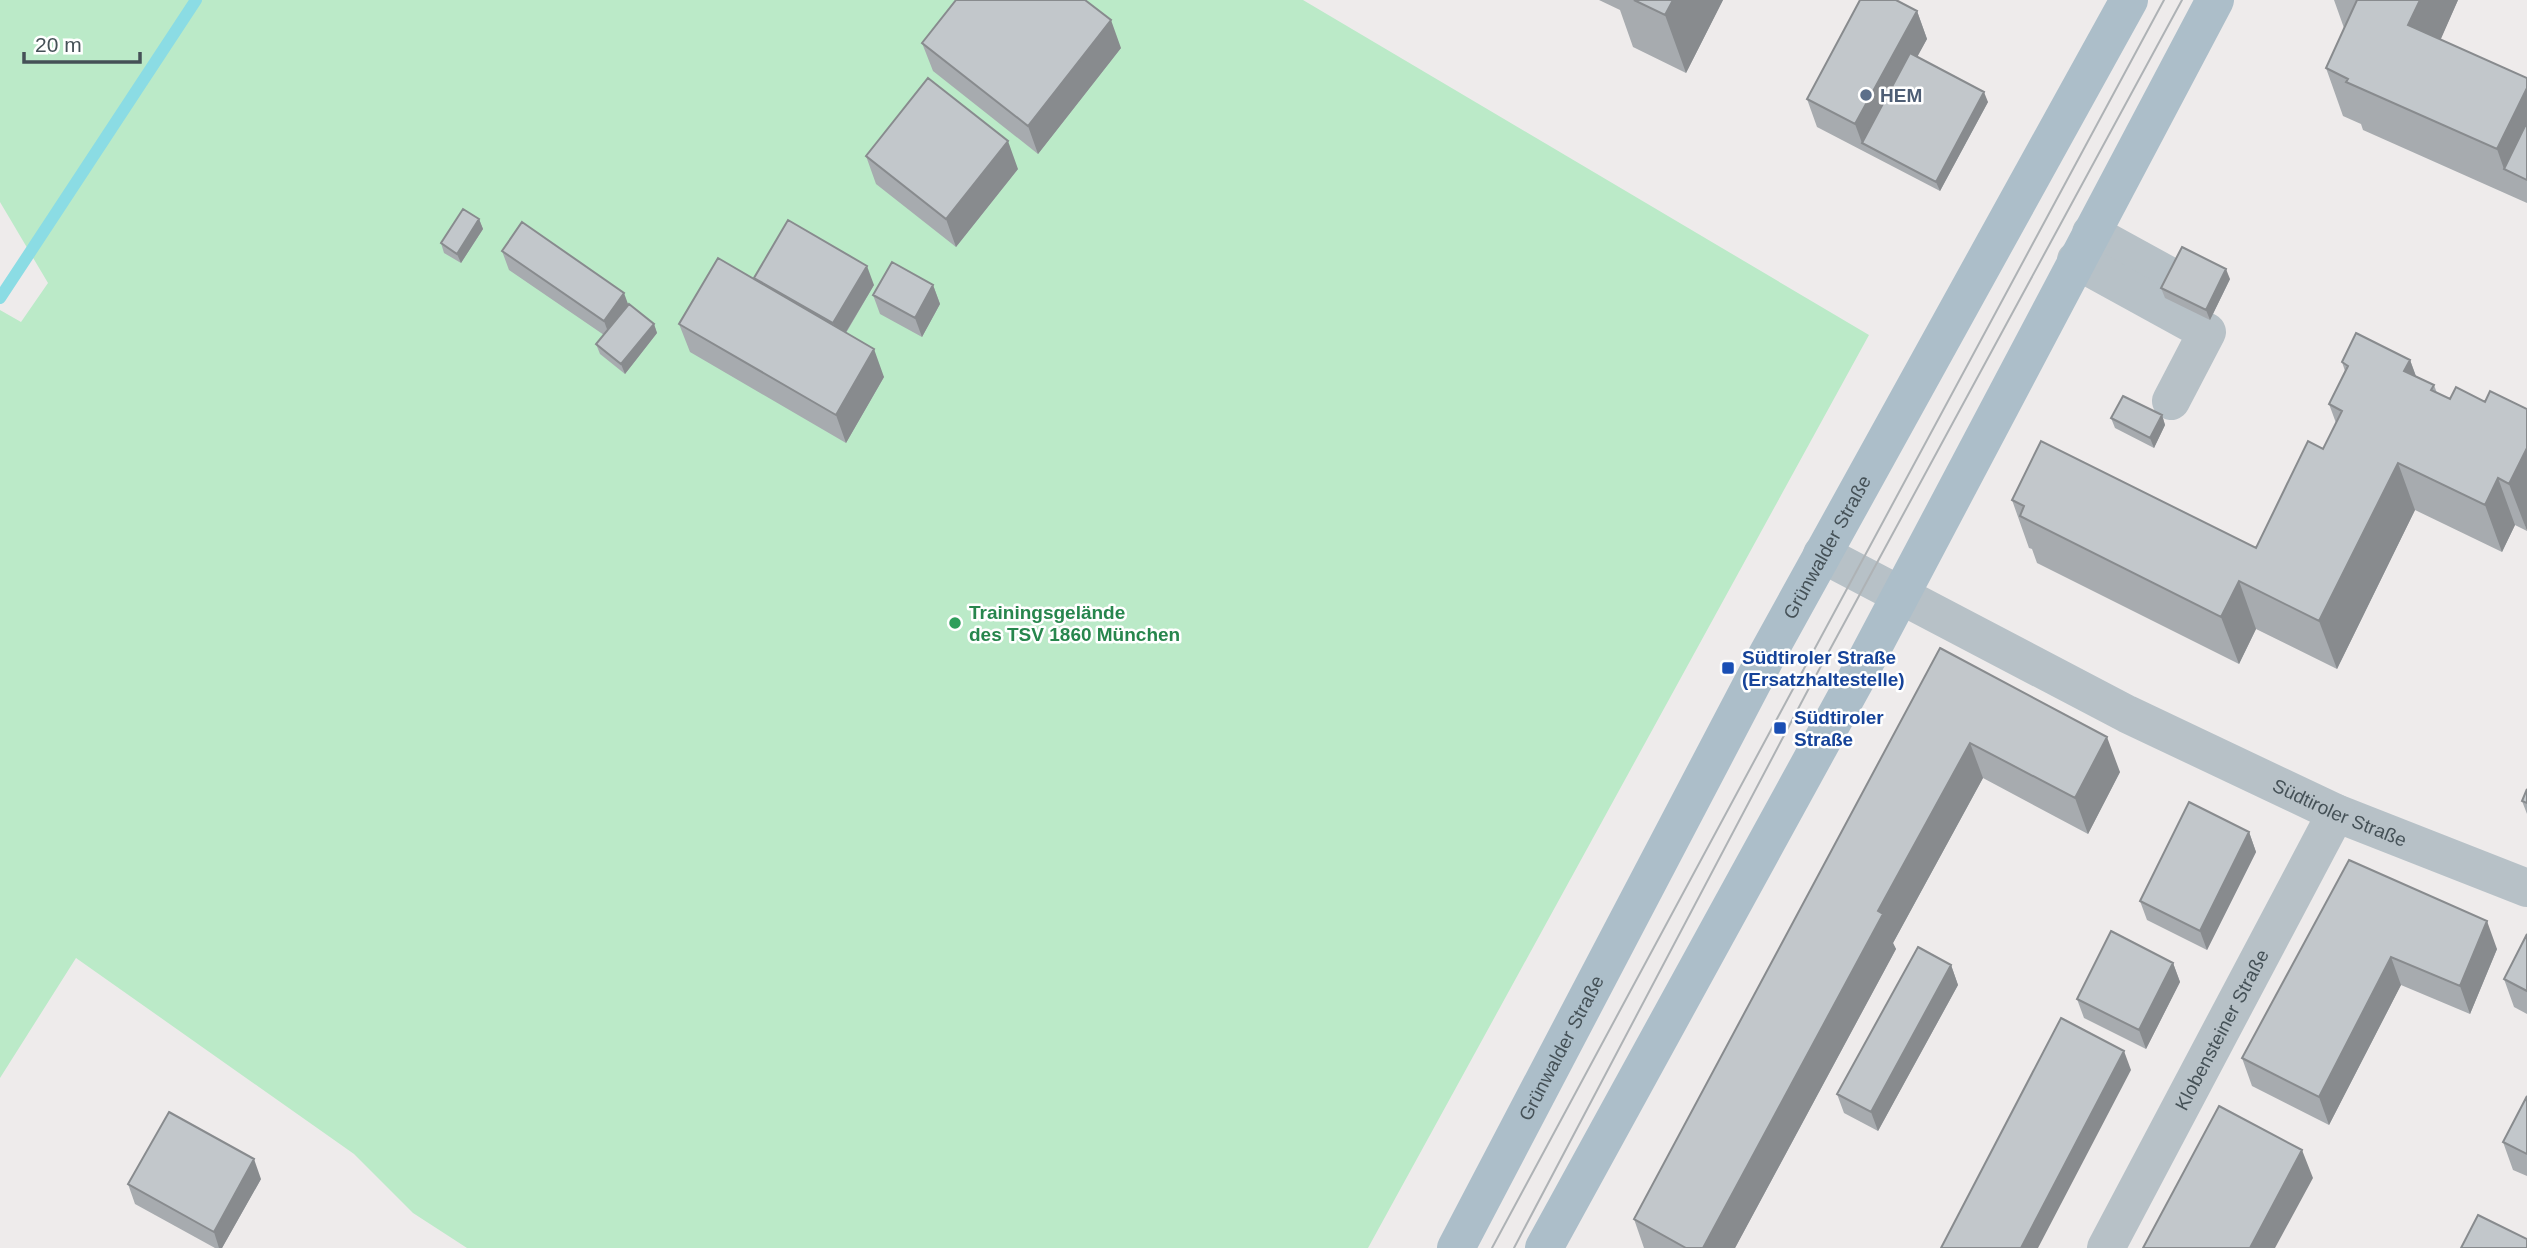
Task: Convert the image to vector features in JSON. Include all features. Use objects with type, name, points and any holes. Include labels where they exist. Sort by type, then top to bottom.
[{"type":"main road","name":"Grünwalder Straße","points":[[1456,1248],[1732,720],[2129,0]]},
{"type":"main road","points":[[1545,1248],[1779,821],[2215,0]]},
{"type":"street","points":[[2083,246],[2175,279]]},
{"type":"street","points":[[2083,246],[2207,332],[2171,401]]},
{"type":"street","name":"Südtiroler Straße","points":[[1822,554],[2127,714],[2336,813],[2527,888]]},
{"type":"street","name":"Klobensteiner Straße","points":[[2106,1248],[2336,813]]},
{"type":"green space","name":"Trainingsgelände des TSV 1860 München","points":[[0,0],[1303,0],[1869,335],[1368,1248],[467,1248],[413,1213],[354,1154],[76,958],[0,1078],[0,310],[21,322],[48,283],[0,202]]},
{"type":"building","points":[[956,0],[1085,0],[1111,20],[1028,126],[922,43]]},
{"type":"building","points":[[1634,0],[1673,0],[1665,15]]},
{"type":"building","points":[[1860,0],[1896,0],[1917,11],[1855,124],[1807,99]]},
{"type":"building","points":[[2357,0],[2420,0],[2408,25],[2527,78],[2527,88],[2497,149],[2346,82],[2348,79],[2326,68]]},
{"type":"building","points":[[1910,53],[1984,92],[1936,182],[1862,143]]},
{"type":"building","points":[[928,78],[1008,141],[946,219],[866,156]]},
{"type":"building","points":[[2527,122],[2527,180],[2504,169]]},
{"type":"building","points":[[463,209],[479,219],[457,254],[441,243]]},
{"type":"building","points":[[788,220],[867,266],[833,323],[754,278]]},
{"type":"building","points":[[522,222],[624,293],[604,321],[502,251]]},
{"type":"building","points":[[2182,247],[2226,269],[2206,310],[2161,288]]},
{"type":"building","points":[[718,258],[874,349],[836,415],[679,324]]},
{"type":"building","points":[[892,262],[933,285],[915,318],[873,295]]},
{"type":"building","points":[[629,304],[654,324],[621,364],[596,344]]},
{"type":"building","points":[[2356,333],[2410,360],[2404,371],[2434,385],[2431,390],[2450,399],[2456,387],[2485,402],[2490,391],[2527,409],[2527,448],[2509,484],[2498,478],[2485,505],[2398,463],[2319,621],[2239,581],[2221,617],[2020,516],[2024,506],[2012,500],[2041,441],[2256,548],[2308,441],[2323,449],[2342,411],[2329,404],[2348,366],[2342,362]]},
{"type":"building","points":[[2123,396],[2162,415],[2150,438],[2111,418]]},
{"type":"building","points":[[1940,648],[2107,737],[2075,798],[1970,743],[1878,911],[1883,914],[1703,1248],[1686,1248],[1634,1219]]},
{"type":"building","points":[[2527,789],[2527,803],[2522,801]]},
{"type":"building","points":[[2189,802],[2249,832],[2200,931],[2140,901]]},
{"type":"building","points":[[2349,860],[2487,921],[2460,986],[2391,957],[2319,1097],[2242,1058]]},
{"type":"building","points":[[2111,931],[2173,963],[2139,1030],[2077,999]]},
{"type":"building","points":[[2527,934],[2527,991],[2504,979]]},
{"type":"building","points":[[1918,947],[1951,965],[1871,1112],[1837,1094]]},
{"type":"building","points":[[2061,1018],[2124,1051],[2021,1248],[1941,1248]]},
{"type":"building","points":[[2527,1096],[2527,1154],[2503,1142]]},
{"type":"building","points":[[2219,1106],[2302,1150],[2250,1248],[2143,1248]]},
{"type":"building","points":[[169,1112],[254,1159],[214,1232],[128,1184]]},
{"type":"building","points":[[2478,1215],[2527,1239],[2527,1248],[2461,1248]]},
{"type":"waterway","points":[[0,298],[196,0]]},
{"type":"tram line","points":[[1492,1248],[2164,0]]},
{"type":"tram line","points":[[1514,1248],[1808,690],[2182,0]]},
{"type":"place","name":"HEM","points":[[1866,95]]},
{"type":"place","name":"Trainingsgelände des TSV 1860 München","points":[[955,623]]},
{"type":"place","name":"Südtiroler Straße (Ersatzhaltestelle)","points":[[1728,668]]},
{"type":"place","name":"Südtiroler Straße","points":[[1780,728]]}]
